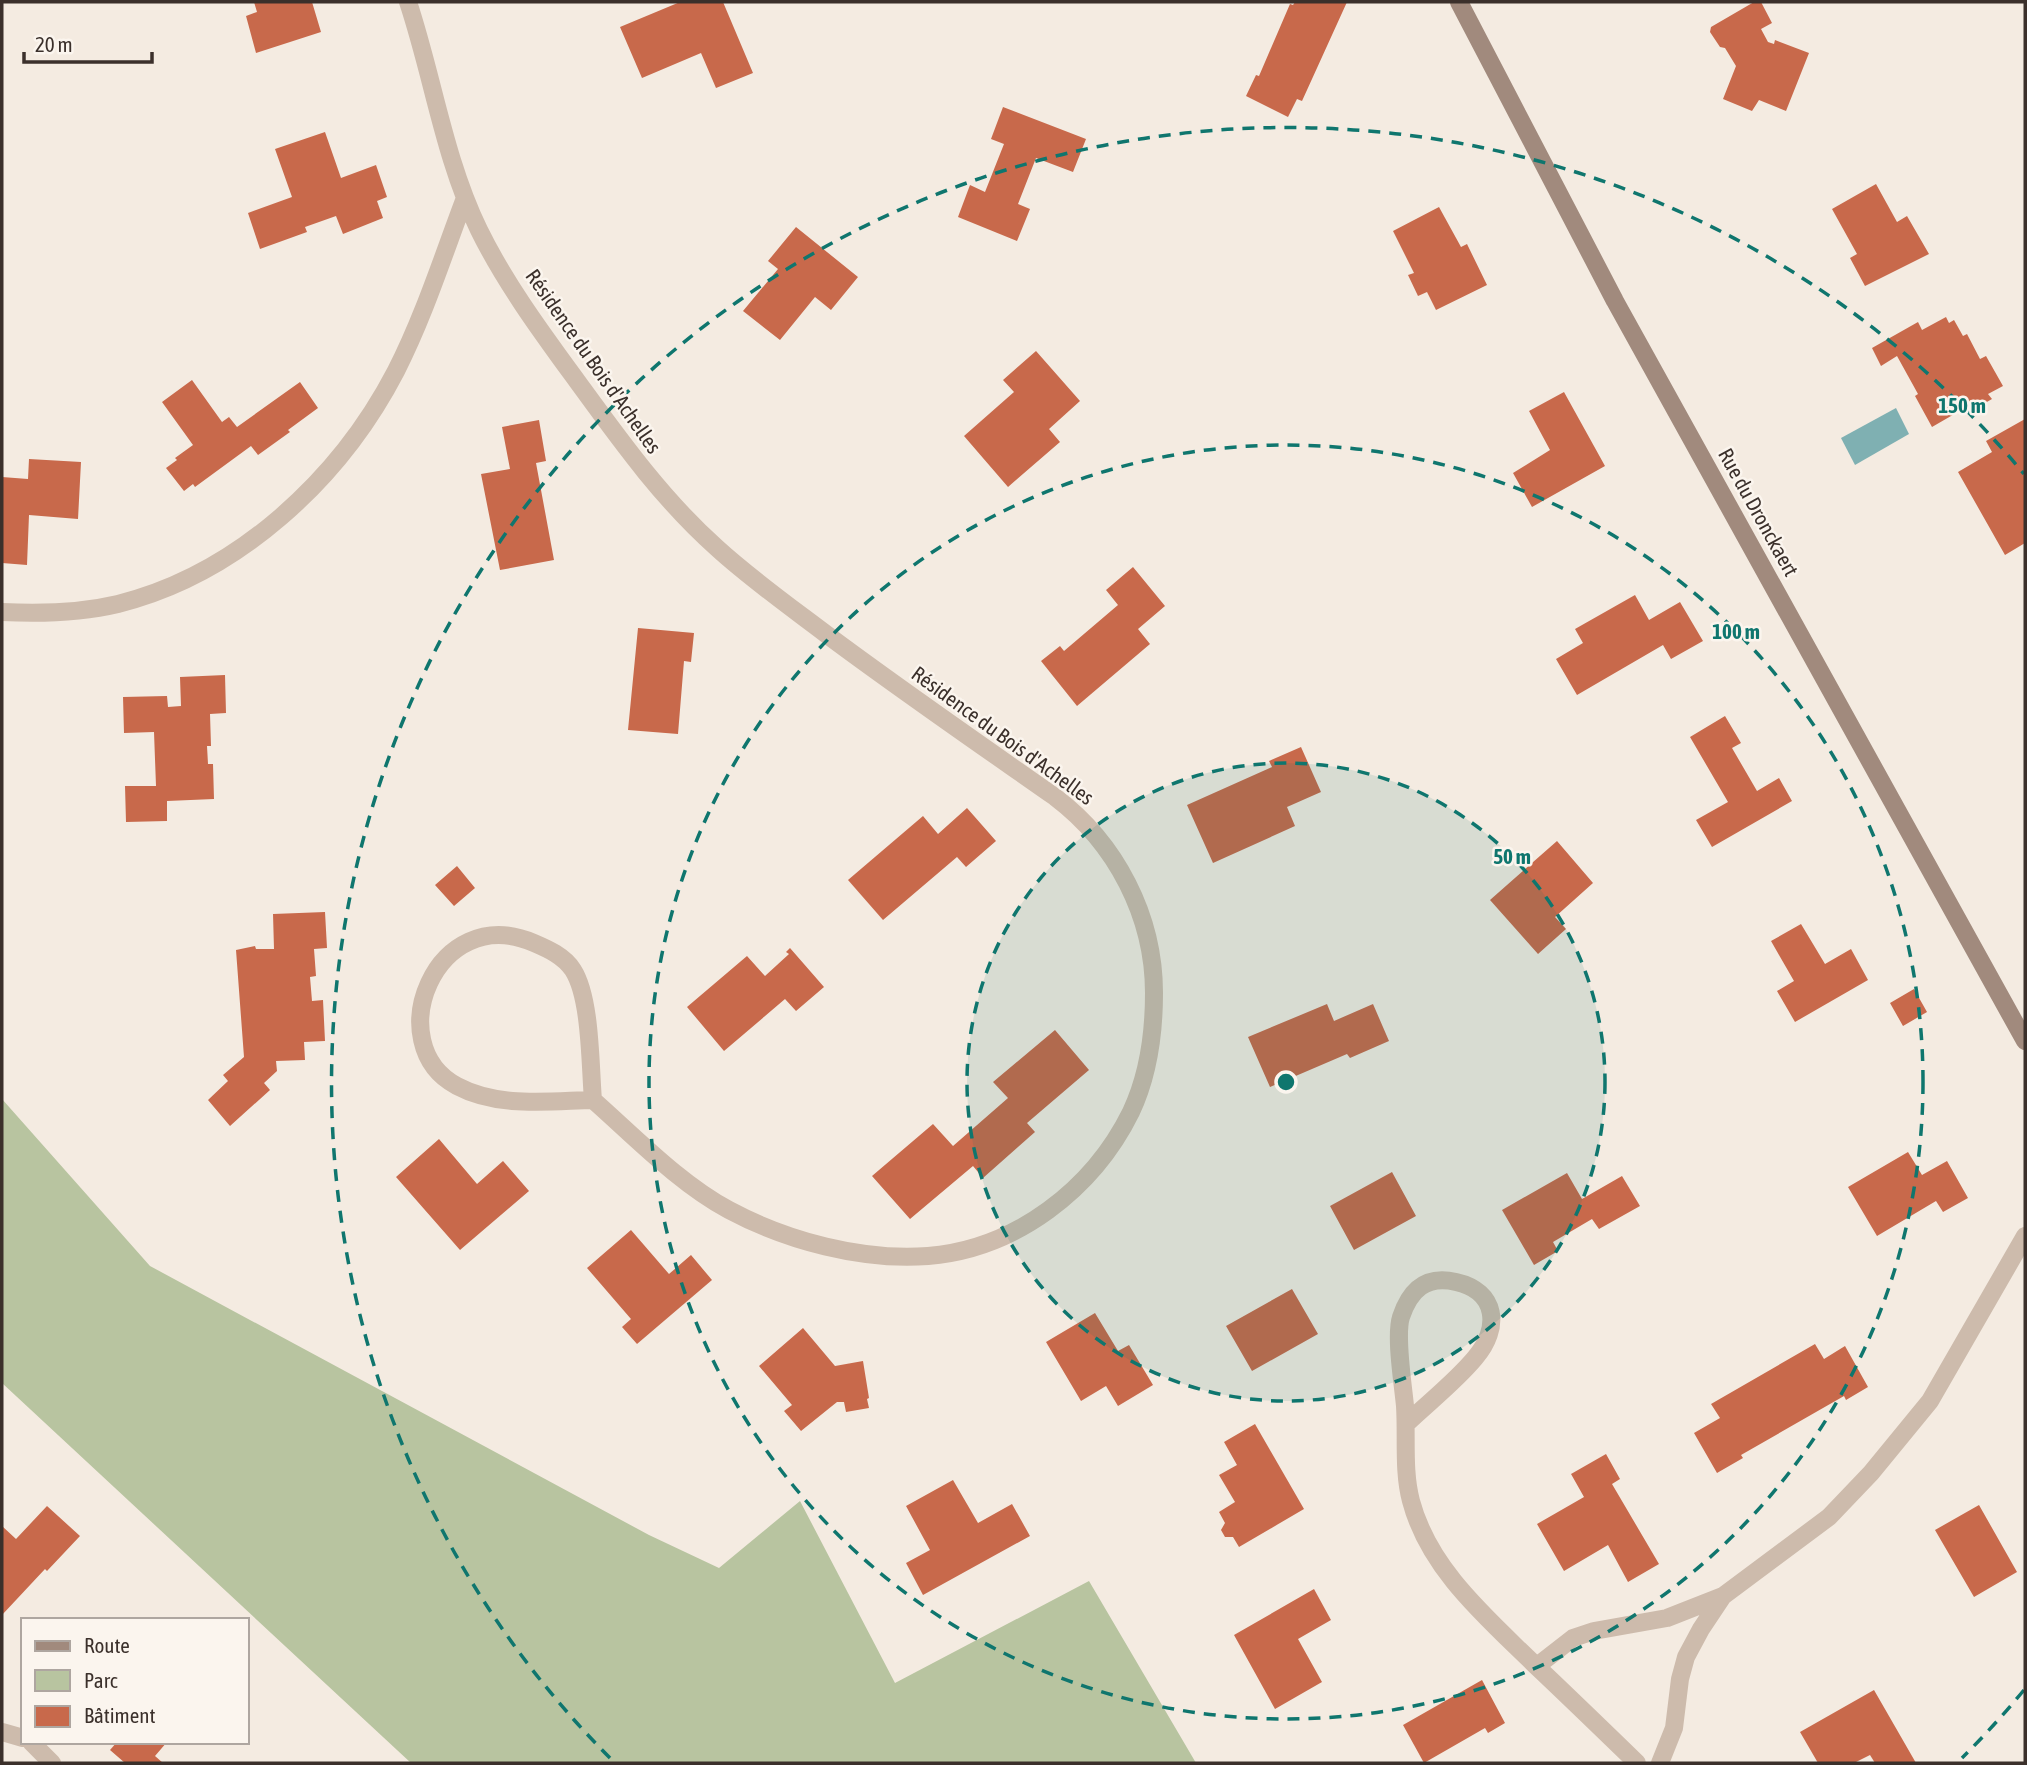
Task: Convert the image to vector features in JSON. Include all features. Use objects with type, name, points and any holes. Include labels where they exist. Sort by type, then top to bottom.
[{"type":"main road","name":"Rue du Dronckaert","points":[[1459,2],[1615,301],[2025,1041]]},
{"type":"street","name":"Résidence du Bois d'Achelles","points":[[408,2],[465,198],[493,256],[608,425],[664,494],[716,547],[774,595],[1055,797],[1083,821],[1115,860],[1126,881],[1146,930],[1151,954],[1154,1008],[1148,1058],[1136,1099],[1119,1134],[1096,1167],[1066,1197],[1021,1227],[970,1248],[928,1256],[883,1256],[806,1240],[751,1221],[709,1199],[593,1100]]},
{"type":"street","points":[[2,612],[68,612],[118,604],[149,594],[206,569],[230,554],[302,497],[362,426],[395,372],[422,313],[465,198]]},
{"type":"street","points":[[481,936],[512,936],[546,948],[566,962],[572,969],[584,999],[593,1100],[515,1101],[495,1098],[456,1086],[442,1076],[432,1064],[426,1050],[421,1034],[421,1014],[430,978],[452,951],[481,936]]},
{"type":"street","points":[[1537,1666],[1573,1638],[1667,1618],[1723,1596],[1829,1517],[1913,1424],[1947,1373],[2025,1236]]},
{"type":"street","points":[[1406,1424],[1475,1358],[1484,1346],[1491,1323],[1489,1303],[1468,1285],[1438,1279],[1418,1287],[1409,1297],[1399,1324],[1407,1474],[1412,1503],[1437,1558],[1471,1602],[1637,1763]]},
{"type":"street","points":[[1660,1763],[1674,1728],[1680,1679],[1686,1657],[1723,1596]]},
{"type":"street","points":[[2,1732],[21,1737]]},
{"type":"street","points":[[33,1744],[52,1763]]},
{"type":"green space","points":[[2,1099],[150,1266],[649,1535],[719,1568],[800,1501],[895,1683],[1089,1581],[1196,1763],[411,1763],[2,1383]]},
{"type":"water","points":[[1896,408],[1909,434],[1855,465],[1841,438]]},
{"type":"building","points":[[254,2],[312,2],[321,32],[256,53],[246,16],[257,12]]},
{"type":"building","points":[[680,2],[723,2],[753,73],[716,88],[701,53],[642,78],[620,27]]},
{"type":"building","points":[[1347,2],[1302,101],[1297,99],[1288,117],[1246,96],[1256,75],[1259,76],[1290,4]]},
{"type":"building","points":[[1754,2],[1761,2],[1772,23],[1761,29],[1768,42],[1774,44],[1775,40],[1809,53],[1786,111],[1759,100],[1752,111],[1723,99],[1736,66],[1725,48],[1720,47],[1710,32],[1711,27]]},
{"type":"building","points":[[1003,107],[1086,139],[1073,172],[1036,158],[1018,204],[1030,209],[1017,241],[958,217],[970,185],[985,192],[1004,144],[991,139]]},
{"type":"building","points":[[325,132],[341,178],[376,165],[387,197],[377,201],[383,218],[343,234],[336,216],[305,227],[307,232],[260,249],[248,213],[292,197],[275,149]]},
{"type":"building","points":[[1876,184],[1897,222],[1907,216],[1929,254],[1865,286],[1850,258],[1857,254],[1832,209]]},
{"type":"building","points":[[1439,207],[1461,247],[1467,244],[1487,285],[1436,310],[1427,292],[1418,296],[1408,275],[1414,273],[1393,231]]},
{"type":"building","points":[[796,227],[858,277],[831,310],[815,297],[780,340],[743,311],[778,269],[768,261]]},
{"type":"building","points":[[1946,317],[1949,323],[1954,320],[1963,336],[1967,334],[1980,359],[1986,356],[2003,386],[1988,394],[1992,399],[1973,410],[1970,405],[1932,427],[1897,356],[1881,366],[1872,348],[1918,322],[1922,330]]},
{"type":"building","points":[[1036,351],[1080,401],[1049,429],[1060,442],[1008,487],[964,436],[1014,392],[1003,380]]},
{"type":"building","points":[[192,380],[222,422],[229,417],[237,427],[300,382],[318,408],[258,455],[251,446],[195,487],[193,484],[184,491],[166,468],[193,445],[162,402]]},
{"type":"building","points":[[1564,392],[1605,466],[1532,507],[1513,473],[1550,450],[1529,411]]},
{"type":"building","points":[[2025,419],[2025,543],[2005,555],[1958,472],[1992,452],[1986,441]]},
{"type":"building","points":[[539,420],[546,461],[536,463],[554,560],[500,570],[481,474],[510,469],[502,427]]},
{"type":"building","points":[[29,459],[81,462],[78,519],[29,515],[27,565],[2,563],[2,477],[28,479]]},
{"type":"building","points":[[1133,567],[1165,606],[1138,629],[1150,644],[1077,706],[1041,661],[1060,646],[1064,651],[1118,605],[1106,590]]},
{"type":"building","points":[[1635,595],[1649,620],[1680,602],[1703,641],[1671,659],[1663,645],[1577,695],[1556,659],[1583,643],[1575,629]]},
{"type":"building","points":[[638,628],[694,633],[691,662],[684,661],[678,734],[628,730]]},
{"type":"building","points":[[225,675],[226,713],[210,714],[211,746],[207,746],[208,764],[213,764],[214,799],[167,801],[167,821],[126,822],[125,786],[156,786],[154,732],[124,733],[123,697],[167,696],[168,707],[181,706],[180,677]]},
{"type":"building","points":[[1725,716],[1741,743],[1732,748],[1757,791],[1779,778],[1792,801],[1712,847],[1696,820],[1728,802],[1690,737]]},
{"type":"building","points":[[1301,747],[1321,792],[1287,807],[1295,826],[1213,863],[1187,805],[1272,767],[1269,761]]},
{"type":"building","points":[[967,808],[996,841],[966,867],[957,857],[883,920],[848,880],[923,816],[938,834]]},
{"type":"building","points":[[1557,841],[1593,883],[1555,917],[1566,929],[1538,954],[1490,900]]},
{"type":"building","points":[[457,866],[475,888],[454,906],[435,885]]},
{"type":"building","points":[[325,912],[327,948],[314,949],[316,976],[310,977],[312,1001],[323,1000],[325,1041],[304,1042],[305,1060],[276,1061],[277,1071],[264,1083],[270,1090],[230,1126],[208,1100],[228,1081],[223,1075],[244,1057],[236,950],[255,946],[256,949],[274,949],[273,914]]},
{"type":"building","points":[[1801,924],[1825,964],[1851,949],[1868,980],[1795,1022],[1777,991],[1794,981],[1771,941]]},
{"type":"building","points":[[790,948],[824,987],[796,1011],[785,999],[724,1051],[687,1007],[747,956],[765,976],[789,954],[786,952]]},
{"type":"building","points":[[1914,989],[1927,1012],[1903,1026],[1890,1003]]},
{"type":"building","points":[[1327,1004],[1334,1021],[1373,1004],[1389,1041],[1350,1058],[1347,1054],[1270,1087],[1248,1037]]},
{"type":"building","points":[[1055,1030],[1089,1070],[1027,1123],[1035,1132],[983,1178],[973,1166],[910,1219],[872,1176],[933,1124],[953,1146],[1008,1098],[993,1082]]},
{"type":"building","points":[[439,1139],[477,1184],[503,1161],[529,1191],[460,1250],[396,1177]]},
{"type":"building","points":[[1908,1152],[1922,1175],[1947,1161],[1968,1198],[1943,1212],[1936,1201],[1877,1236],[1848,1187]]},
{"type":"building","points":[[1392,1172],[1416,1216],[1354,1250],[1330,1206]]},
{"type":"building","points":[[1567,1173],[1582,1199],[1622,1176],[1640,1206],[1599,1229],[1592,1219],[1553,1242],[1558,1251],[1534,1265],[1502,1210]]},
{"type":"building","points":[[631,1230],[669,1274],[691,1255],[712,1280],[637,1344],[622,1327],[631,1319],[587,1268]]},
{"type":"building","points":[[1292,1289],[1318,1334],[1252,1371],[1226,1326]]},
{"type":"building","points":[[1095,1313],[1118,1351],[1129,1345],[1153,1385],[1118,1406],[1106,1386],[1081,1401],[1046,1342]]},
{"type":"building","points":[[803,1328],[835,1366],[863,1361],[869,1408],[846,1412],[844,1402],[837,1402],[801,1431],[784,1411],[792,1405],[759,1366]]},
{"type":"building","points":[[1815,1344],[1824,1359],[1845,1346],[1868,1387],[1846,1400],[1844,1396],[1741,1455],[1743,1458],[1717,1473],[1694,1433],[1720,1418],[1711,1404]]},
{"type":"building","points":[[1255,1424],[1304,1509],[1239,1547],[1233,1537],[1225,1537],[1221,1530],[1225,1523],[1219,1512],[1235,1502],[1219,1475],[1237,1465],[1224,1442]]},
{"type":"building","points":[[1606,1454],[1620,1479],[1612,1484],[1659,1564],[1628,1582],[1608,1545],[1564,1571],[1537,1524],[1584,1497],[1571,1474]]},
{"type":"building","points":[[953,1480],[978,1523],[1012,1504],[1030,1536],[923,1595],[906,1563],[930,1550],[906,1506]]},
{"type":"building","points":[[1979,1505],[2017,1572],[1974,1597],[1935,1530]]},
{"type":"building","points":[[47,1506],[80,1536],[2,1615],[2,1526],[16,1539]]},
{"type":"building","points":[[1314,1589],[1331,1620],[1298,1639],[1322,1682],[1275,1709],[1234,1635]]},
{"type":"building","points":[[1482,1680],[1505,1723],[1488,1733],[1485,1728],[1424,1763],[1403,1725]]},
{"type":"building","points":[[1874,1690],[1916,1763],[1875,1763],[1870,1755],[1854,1763],[1818,1763],[1800,1732]]},
{"type":"building","points":[[115,1744],[165,1744],[155,1756],[163,1763],[125,1763],[110,1750]]}]
